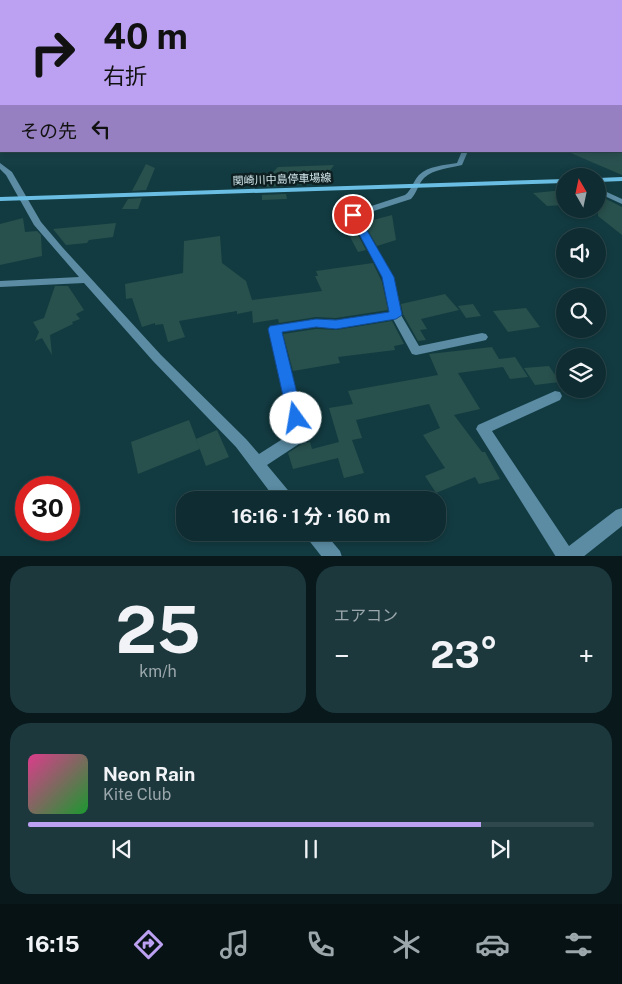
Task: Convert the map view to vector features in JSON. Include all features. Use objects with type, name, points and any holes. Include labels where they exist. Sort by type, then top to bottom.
[{"type":"main road","points":[[606,180],[622,179]]},
{"type":"main road","name":"関崎川中島停車場線","points":[[0,199],[556,181]]},
{"type":"street","points":[[465,152],[460,164],[426,174],[420,178],[417,186],[408,197],[353,215],[388,277],[396,315],[416,351],[482,337]]},
{"type":"street","points":[[0,165],[9,174],[21,199],[37,223],[86,280],[158,358],[241,443],[279,491]]},
{"type":"street","points":[[606,194],[622,202]]},
{"type":"street","points":[[0,284],[86,280]]},
{"type":"street","points":[[257,463],[300,436],[275,329],[316,323],[336,324],[396,315]]},
{"type":"street","points":[[555,396],[483,429],[567,556],[622,516]]},
{"type":"street","points":[[321,541],[334,556]]},
{"type":"building","points":[[568,152],[622,152],[622,175]]},
{"type":"building","points":[[146,164],[155,168],[146,190],[132,191]]},
{"type":"building","points":[[334,165],[322,182],[312,181],[309,184],[303,185],[285,183],[286,186],[262,187],[262,184],[278,167]]},
{"type":"building","points":[[556,191],[556,206],[547,206],[533,193]]},
{"type":"building","points":[[286,194],[287,199],[262,200],[262,195]]},
{"type":"building","points":[[142,198],[138,209],[122,209],[128,199]]},
{"type":"building","points":[[606,199],[622,207],[622,235],[601,218],[606,218]]},
{"type":"building","points":[[392,215],[396,240],[377,246],[361,218],[369,217],[373,220]]},
{"type":"building","points":[[23,218],[25,232],[37,231],[41,235],[42,256],[0,265],[0,224]]},
{"type":"building","points":[[349,221],[366,250],[358,252],[348,233],[337,225]]},
{"type":"building","points":[[116,223],[113,237],[89,240],[87,243],[66,245],[53,229]]},
{"type":"building","points":[[220,236],[222,263],[246,281],[252,300],[322,291],[315,276],[318,276],[316,271],[373,263],[382,282],[388,310],[336,318],[316,317],[279,323],[278,319],[253,323],[252,311],[237,314],[237,311],[179,321],[185,337],[168,342],[163,324],[155,325],[155,323],[142,327],[132,298],[126,299],[125,284],[183,273],[184,241]]},
{"type":"building","points":[[55,286],[68,286],[84,310],[76,314],[80,319],[50,335],[52,355],[42,338],[35,341],[39,332],[33,322],[44,318]]},
{"type":"building","points":[[445,294],[459,310],[421,319],[427,329],[420,330],[426,340],[418,341],[403,314],[401,304]]},
{"type":"building","points":[[473,304],[481,316],[466,318],[458,306]]},
{"type":"building","points":[[526,308],[540,327],[508,332],[493,311]]},
{"type":"building","points":[[392,321],[404,344],[394,346],[395,350],[338,357],[340,363],[293,371],[283,334],[316,329],[336,330]]},
{"type":"building","points":[[492,347],[499,359],[515,357],[528,377],[510,379],[503,367],[458,373],[480,409],[454,415],[482,452],[485,452],[500,479],[479,484],[475,477],[441,491],[435,491],[425,476],[445,468],[423,435],[440,428],[429,404],[356,420],[362,438],[352,440],[364,473],[344,478],[338,458],[293,469],[288,453],[302,444],[310,442],[312,449],[339,442],[329,408],[353,404],[348,391],[438,375],[429,354]]},
{"type":"building","points":[[549,366],[556,376],[556,382],[535,385],[524,368]]},
{"type":"building","points":[[189,420],[200,449],[138,474],[131,442]]},
{"type":"building","points":[[217,430],[229,457],[206,466],[196,439]]},
{"type":"route","points":[[296,418],[275,329],[316,323],[336,324],[396,315],[388,277],[353,215]]}]
